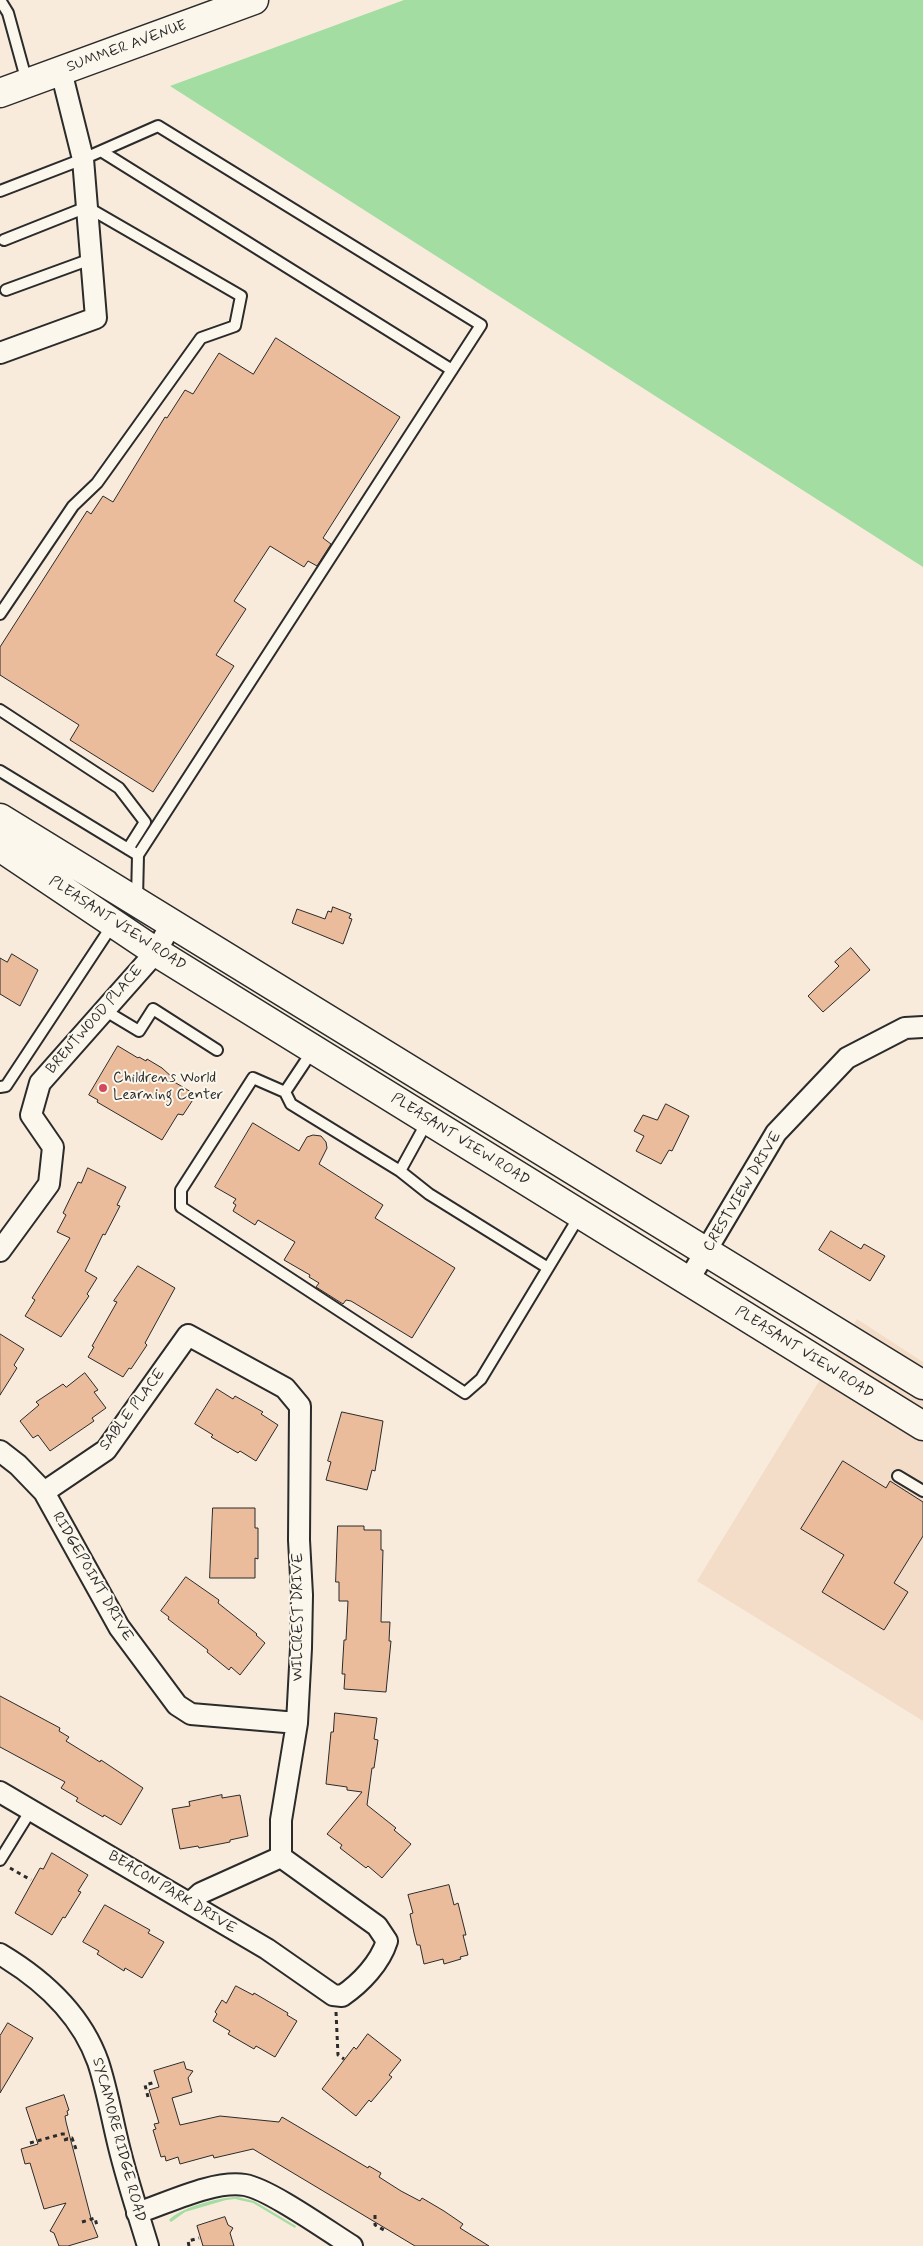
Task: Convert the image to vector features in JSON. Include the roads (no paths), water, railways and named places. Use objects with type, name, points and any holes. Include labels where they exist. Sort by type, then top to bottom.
[{"type":"main road","name":"SUMMER AVENUE","points":[[0,93],[254,0]]},
{"type":"main road","name":"PLEASANT VIEW ROAD","points":[[0,818],[172,922],[705,1253],[923,1385]]},
{"type":"main road","name":"PLEASANT VIEW ROAD","points":[[0,847],[156,952],[923,1426]]},
{"type":"main road","points":[[428,1120],[446,1092]]},
{"type":"street","points":[[0,353],[96,318],[83,159],[61,71]]},
{"type":"street","name":"BRENTWOOD PLACE","points":[[0,1251],[49,1184],[53,1147],[31,1115],[40,1083],[156,952],[172,922]]},
{"type":"street","name":"CRESTVIEW DRIVE","points":[[688,1281],[776,1133],[847,1058],[905,1028],[923,1027]]},
{"type":"street","name":"SABLE PLACE","points":[[44,1492],[106,1450],[188,1336]]},
{"type":"street","name":"WILCREST DRIVE","points":[[188,1336],[285,1388],[300,1406],[299,1540],[302,1595],[297,1722],[280,1820],[281,1857]]},
{"type":"street","name":"RIDGEPOINT DRIVE","points":[[0,1451],[18,1465],[44,1492],[119,1627],[177,1705],[191,1714],[297,1722]]},
{"type":"street","name":"BEACON PARK DRIVE","points":[[0,1792],[267,1950],[333,1995],[339,2003],[382,1956],[387,1941],[377,1926],[281,1857]]},
{"type":"street","points":[[190,1903],[201,1893],[281,1857]]},
{"type":"street","name":"SYCAMORE RIDGE ROAD","points":[[2,1959],[44,1984],[57,1997],[91,2047],[98,2063],[148,2246]]},
{"type":"street","points":[[138,2213],[210,2188],[224,2185],[245,2185],[262,2191],[352,2246]]},
{"type":"lane","points":[[0,0],[8,13],[27,83]]},
{"type":"lane","points":[[0,191],[83,159],[158,126],[482,325],[138,855],[137,901]]},
{"type":"lane","points":[[101,151],[452,370]]},
{"type":"lane","points":[[0,614],[73,506],[97,483],[201,338],[235,326],[241,296],[87,207],[4,240]]},
{"type":"lane","points":[[6,290],[92,259]]},
{"type":"lane","points":[[0,710],[119,788],[145,822],[128,849]]},
{"type":"lane","points":[[0,771],[138,855]]},
{"type":"lane","points":[[0,1087],[6,1086],[114,923]]},
{"type":"lane","points":[[104,1010],[139,1032],[153,1009],[217,1050]]},
{"type":"lane","points":[[285,1092],[313,1049]]},
{"type":"lane","points":[[548,1268],[429,1194],[400,1171],[291,1104],[285,1092],[253,1078],[181,1190],[181,1207],[465,1393],[481,1380],[581,1214]]},
{"type":"lane","points":[[400,1171],[428,1120]]},
{"type":"lane","points":[[898,1476],[923,1491]]},
{"type":"lane","points":[[4,1864],[31,1810]]},
{"type":"place","name":"Childrens World Learning Center","points":[[103,1088]]}]
